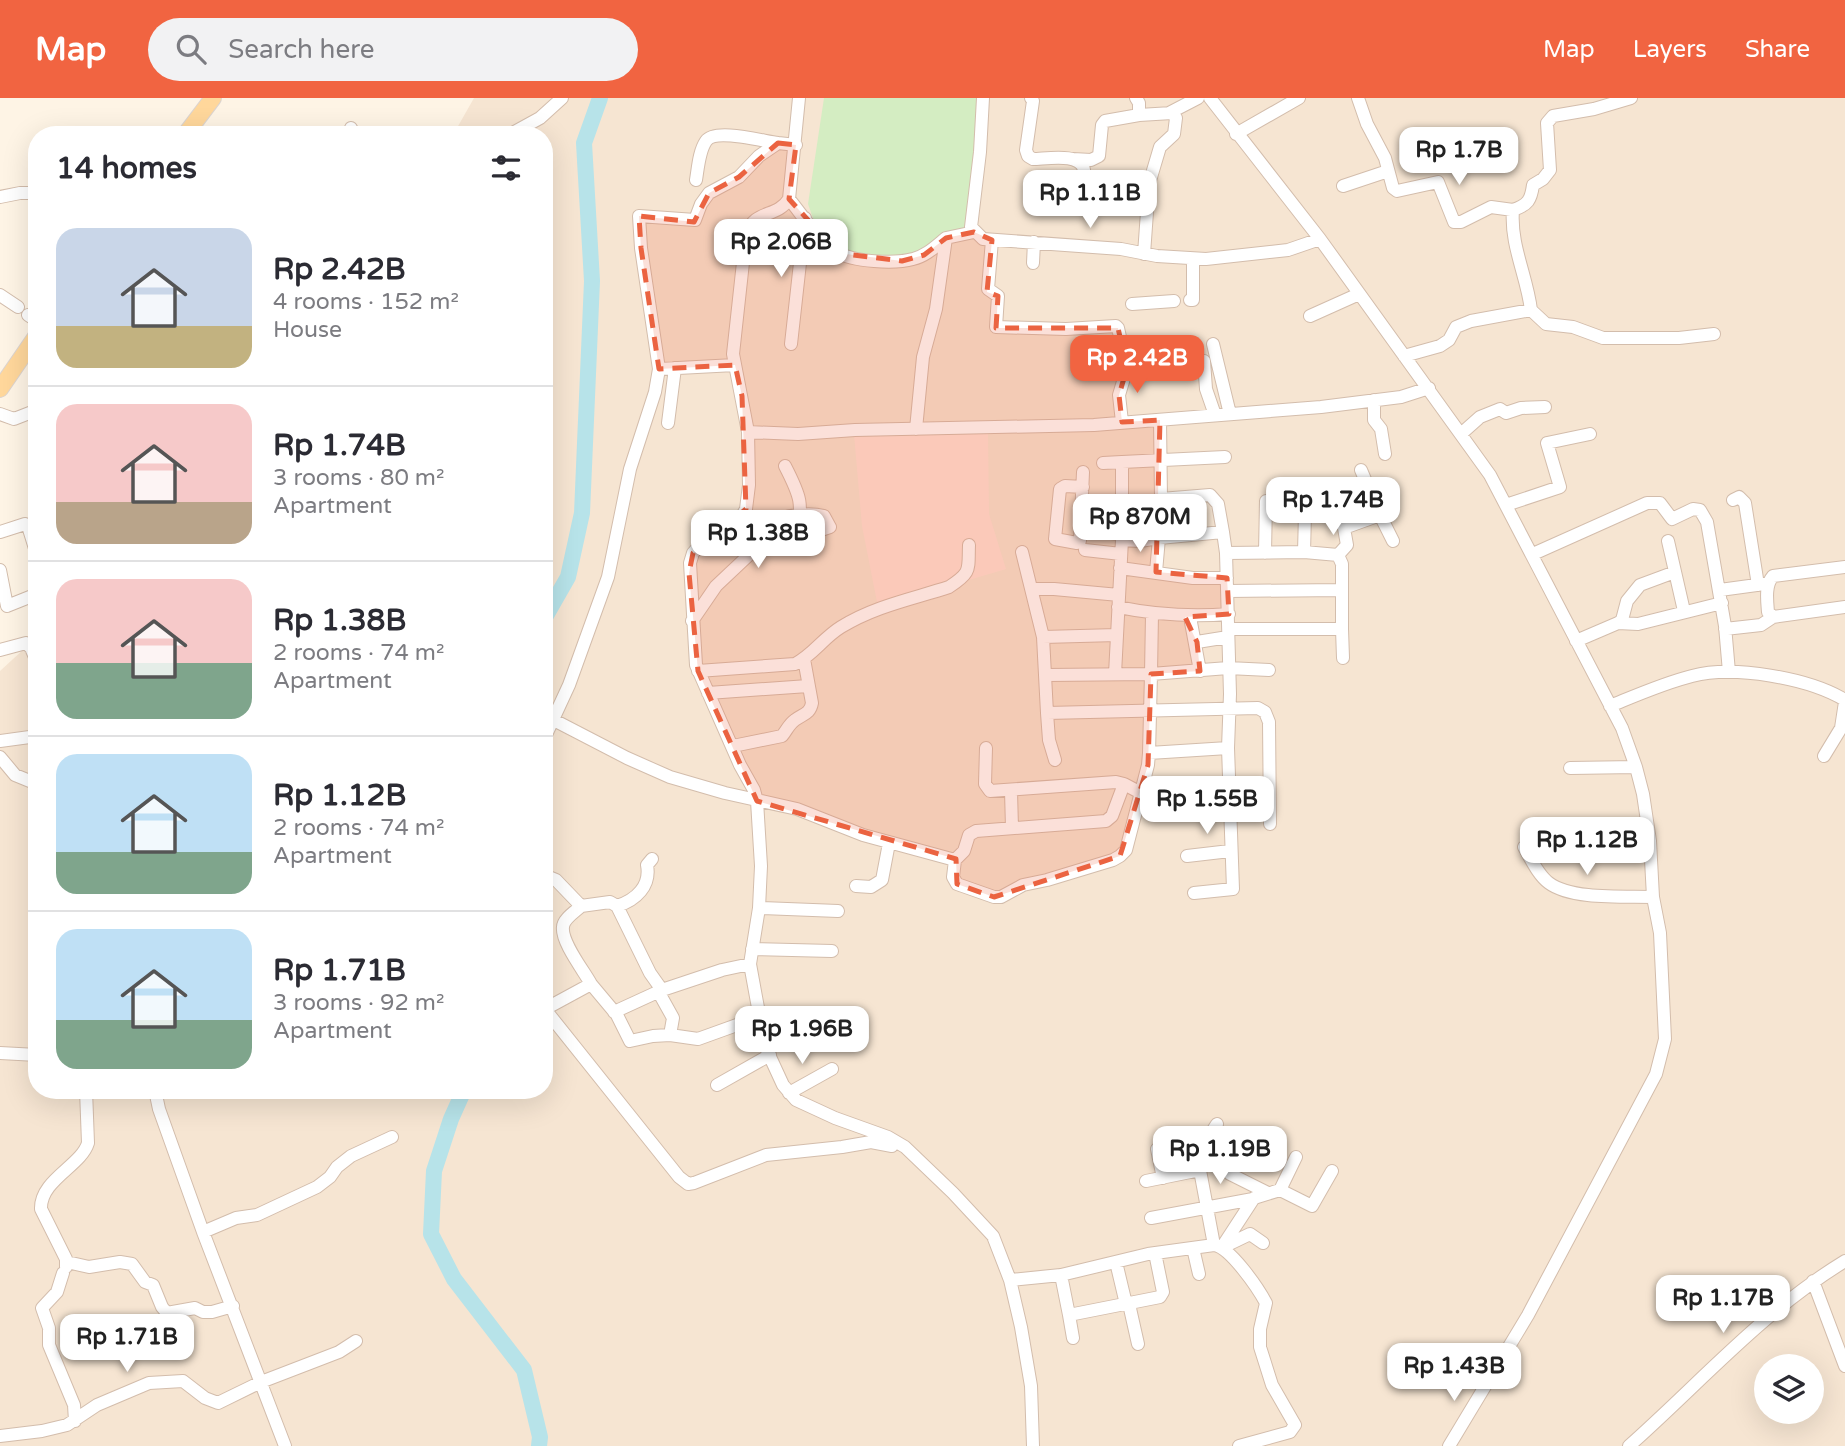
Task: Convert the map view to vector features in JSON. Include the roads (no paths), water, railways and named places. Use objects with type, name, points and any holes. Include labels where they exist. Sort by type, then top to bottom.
[{"type":"main road","points":[[192,126],[213,98]]},
{"type":"main road","points":[[0,389],[28,348]]},
{"type":"street","points":[[525,126],[540,118],[562,98]]},
{"type":"street","points":[[799,98],[789,199],[782,207],[756,218],[748,228],[734,340],[735,365],[748,432],[749,485],[746,509],[741,518],[692,553],[689,573],[691,621],[698,671],[757,801],[761,835],[759,908],[750,964],[760,1023],[783,1086],[808,1107],[888,1137],[905,1147],[993,1236],[1010,1280],[1031,1386],[1033,1446]]},
{"type":"street","points":[[983,98],[971,227],[983,239],[1121,249],[1193,259],[1288,250],[1320,239]]},
{"type":"street","points":[[1031,98],[1026,150],[1028,156],[1033,159],[1091,160],[1097,157],[1105,121],[1169,113],[1198,98]]},
{"type":"street","points":[[1136,98],[1139,115]]},
{"type":"street","points":[[1210,98],[1320,239],[1490,475],[1622,728],[1636,767],[1650,841],[1653,897],[1660,933],[1665,1039],[1656,1074],[1528,1315],[1449,1446]]},
{"type":"street","points":[[1236,134],[1299,98]]},
{"type":"street","points":[[1358,98],[1367,124],[1385,158],[1393,188],[1400,192],[1438,183],[1454,222],[1461,222],[1490,207],[1513,209],[1532,199],[1533,185],[1547,176],[1550,170],[1547,136],[1549,118],[1631,98]]},
{"type":"street","points":[[1144,254],[1149,184],[1160,147],[1174,134],[1175,116],[1169,113]]},
{"type":"street","points":[[696,180],[702,149],[713,135],[796,145]]},
{"type":"street","points":[[553,709],[584,646],[608,577],[630,469],[655,392],[659,369],[641,248],[639,216],[695,220],[709,193],[739,177],[759,156],[778,143]]},
{"type":"street","points":[[1072,159],[1081,163],[1084,169],[1083,198]]},
{"type":"street","points":[[1343,186],[1388,171]]},
{"type":"street","points":[[0,197],[28,192]]},
{"type":"street","points":[[789,199],[816,233],[838,253],[856,259],[915,259],[946,238],[974,232]]},
{"type":"street","points":[[1513,209],[1518,263],[1526,280],[1531,310],[1546,324],[1573,327],[1603,338],[1679,338],[1714,334]]},
{"type":"street","points":[[791,344],[805,218]]},
{"type":"street","points":[[916,429],[923,357],[936,309],[946,238]]},
{"type":"street","points":[[992,240],[988,289],[998,296],[994,341]]},
{"type":"street","points":[[1032,264],[1034,242]]},
{"type":"street","points":[[1190,300],[1193,300],[1193,259]]},
{"type":"street","points":[[1310,316],[1359,294]]},
{"type":"street","points":[[0,295],[27,314]]},
{"type":"street","points":[[1132,304],[1174,301]]},
{"type":"street","points":[[1404,356],[1440,346],[1449,340],[1456,327],[1471,321],[1531,310]]},
{"type":"street","points":[[996,327],[1066,329],[1116,326],[1127,368],[1119,395],[1122,422]]},
{"type":"street","points":[[1213,344],[1230,414]]},
{"type":"street","points":[[1204,361],[1206,389],[1215,415]]},
{"type":"street","points":[[659,369],[735,365]]},
{"type":"street","points":[[668,423],[675,368]]},
{"type":"street","points":[[748,432],[798,434],[1094,425],[1374,400],[1415,394],[1429,388]]},
{"type":"street","points":[[1374,400],[1374,420],[1381,429],[1385,454]]},
{"type":"street","points":[[1462,433],[1480,417],[1496,410],[1500,409],[1506,413],[1521,408],[1545,407]]},
{"type":"street","points":[[0,414],[14,419],[28,414]]},
{"type":"street","points":[[1156,572],[1161,499],[1160,420]]},
{"type":"street","points":[[1564,500],[1547,443],[1590,434]]},
{"type":"street","points":[[1103,463],[1225,457]]},
{"type":"street","points":[[1115,674],[1122,462]]},
{"type":"street","points":[[785,466],[801,499],[797,538]]},
{"type":"street","points":[[1361,470],[1393,541]]},
{"type":"street","points":[[1083,472],[1083,487],[1082,530],[1080,541],[1077,543],[1058,540],[1054,537],[1060,489],[1065,486],[1083,487]]},
{"type":"street","points":[[1506,505],[1560,486]]},
{"type":"street","points":[[1161,499],[1210,495],[1218,504],[1226,553],[1229,614],[1229,805],[1233,889],[1194,893]]},
{"type":"street","points":[[1732,500],[1739,497],[1745,503],[1768,612],[1773,617]]},
{"type":"street","points":[[1265,553],[1266,501]]},
{"type":"street","points":[[1334,503],[1344,528],[1347,545],[1338,555]]},
{"type":"street","points":[[1532,554],[1647,503],[1660,503],[1672,519],[1698,509],[1707,522],[1726,629],[1729,672]]},
{"type":"street","points":[[691,621],[716,586],[751,553],[830,527],[824,516],[813,514],[767,522],[750,529]]},
{"type":"street","points":[[1304,552],[1305,514]]},
{"type":"street","points":[[1344,528],[1380,515]]},
{"type":"street","points":[[741,518],[750,529],[759,550]]},
{"type":"street","points":[[0,532],[25,524],[28,526]]},
{"type":"street","points":[[1082,530],[1140,541],[1223,533]]},
{"type":"street","points":[[1668,541],[1684,611]]},
{"type":"street","points":[[698,671],[795,664],[840,627],[865,614],[949,587],[961,580],[968,569],[970,545]]},
{"type":"street","points":[[1085,550],[1121,554]]},
{"type":"street","points":[[1022,552],[1043,637],[1048,733],[1055,760]]},
{"type":"street","points":[[1226,553],[1304,552],[1338,555]]},
{"type":"street","points":[[1338,555],[1342,564],[1343,658]]},
{"type":"street","points":[[1618,623],[1638,624],[1684,611],[1763,584],[1779,573],[1845,567]]},
{"type":"street","points":[[1120,568],[1227,584],[1341,590]]},
{"type":"street","points":[[0,570],[7,606],[28,598]]},
{"type":"street","points":[[1576,641],[1622,620],[1626,601],[1640,585],[1675,572]]},
{"type":"street","points":[[1032,589],[1054,589],[1119,601],[1152,614],[1190,617],[1229,614]]},
{"type":"street","points":[[1726,629],[1761,625],[1773,617],[1845,607]]},
{"type":"street","points":[[1124,784],[1112,816],[1106,821],[972,832],[964,851],[955,860],[953,877],[957,884],[1001,897],[1023,885],[1113,860],[1126,850],[1149,753],[1152,614]]},
{"type":"street","points":[[1190,617],[1192,633],[1197,642],[1200,671]]},
{"type":"street","points":[[1197,642],[1229,633],[1342,629]]},
{"type":"street","points":[[1043,637],[1117,635]]},
{"type":"street","points":[[0,650],[28,645]]},
{"type":"street","points":[[733,746],[782,736],[790,724],[812,708],[804,659]]},
{"type":"street","points":[[1047,675],[1151,674],[1228,668],[1269,670]]},
{"type":"street","points":[[1610,706],[1692,676],[1729,672],[1810,685],[1845,701],[1841,728],[1824,756]]},
{"type":"street","points":[[708,693],[808,686]]},
{"type":"street","points":[[1047,713],[1258,708],[1268,717],[1269,824]]},
{"type":"street","points":[[553,719],[655,771],[757,801],[797,809],[889,843],[955,860]]},
{"type":"street","points":[[0,741],[28,737]]},
{"type":"street","points":[[986,748],[987,789],[993,792],[1115,782],[1141,793]]},
{"type":"street","points":[[1149,753],[1228,748]]},
{"type":"street","points":[[0,757],[20,779],[28,781]]},
{"type":"street","points":[[1570,768],[1636,767]]},
{"type":"street","points":[[1011,791],[1012,828]]},
{"type":"street","points":[[1183,802],[1229,805]]},
{"type":"street","points":[[856,886],[871,887],[882,880],[889,843]]},
{"type":"street","points":[[1524,847],[1538,870],[1551,884],[1569,891],[1653,897]]},
{"type":"street","points":[[1187,856],[1230,851]]},
{"type":"street","points":[[617,906],[632,899],[645,885],[648,877],[647,865],[652,859]]},
{"type":"street","points":[[553,879],[582,906]]},
{"type":"street","points":[[670,1035],[673,1018],[617,906],[610,902],[582,906],[567,919],[563,930],[572,952],[591,984],[622,1022],[630,1041],[670,1035],[698,1039],[760,1023],[792,1019]]},
{"type":"street","points":[[759,908],[838,911]]},
{"type":"street","points":[[752,949],[832,951]]},
{"type":"street","points":[[614,1012],[660,991],[722,970],[750,964]]},
{"type":"street","points":[[553,1005],[591,984]]},
{"type":"street","points":[[553,1019],[679,1177],[688,1184],[761,1156],[872,1142],[889,1144],[927,1169]]},
{"type":"street","points":[[0,1053],[28,1055]]},
{"type":"street","points":[[717,1085],[770,1055]]},
{"type":"street","points":[[789,1093],[832,1069]]},
{"type":"street","points":[[75,1421],[74,1405],[49,1345],[49,1328],[42,1308],[57,1292],[65,1267],[41,1204],[67,1166],[79,1159],[86,1150],[86,1099]]},
{"type":"street","points":[[157,1099],[203,1232],[285,1446]]},
{"type":"street","points":[[1197,1155],[1217,1124]]},
{"type":"street","points":[[1193,1133],[1207,1207],[1218,1246],[1239,1265],[1266,1303],[1260,1329],[1260,1347],[1272,1385],[1295,1425],[1290,1432],[1240,1446]]},
{"type":"street","points":[[203,1232],[236,1218],[257,1215],[317,1186],[351,1156],[392,1137]]},
{"type":"street","points":[[1157,1149],[1163,1178]]},
{"type":"street","points":[[1151,1218],[1253,1199],[1274,1192],[1296,1157]]},
{"type":"street","points":[[1146,1181],[1200,1170]]},
{"type":"street","points":[[1230,1174],[1312,1206],[1332,1171]]},
{"type":"street","points":[[1218,1246],[1253,1199]]},
{"type":"street","points":[[1010,1280],[1061,1275],[1155,1253],[1218,1246],[1250,1234],[1263,1244]]},
{"type":"street","points":[[1193,1248],[1199,1274]]},
{"type":"street","points":[[1069,1315],[1163,1295],[1155,1253]]},
{"type":"street","points":[[1629,1446],[1759,1326],[1815,1287],[1845,1261]]},
{"type":"street","points":[[65,1267],[89,1267],[120,1262],[132,1264],[145,1282],[153,1285],[167,1313],[195,1308],[212,1312],[233,1306]]},
{"type":"street","points":[[1116,1262],[1138,1344]]},
{"type":"street","points":[[1061,1275],[1073,1338]]},
{"type":"street","points":[[1815,1287],[1845,1366]]},
{"type":"street","points":[[0,1436],[42,1431],[75,1421],[97,1405],[149,1383],[183,1381],[205,1398],[218,1403],[261,1382],[335,1354],[356,1341]]},
{"type":"waterway","points":[[553,603],[568,577],[582,513],[592,281],[584,143],[600,98]]},
{"type":"waterway","points":[[460,1099],[434,1171],[431,1234],[454,1279],[524,1370],[540,1437],[539,1446]]}]
